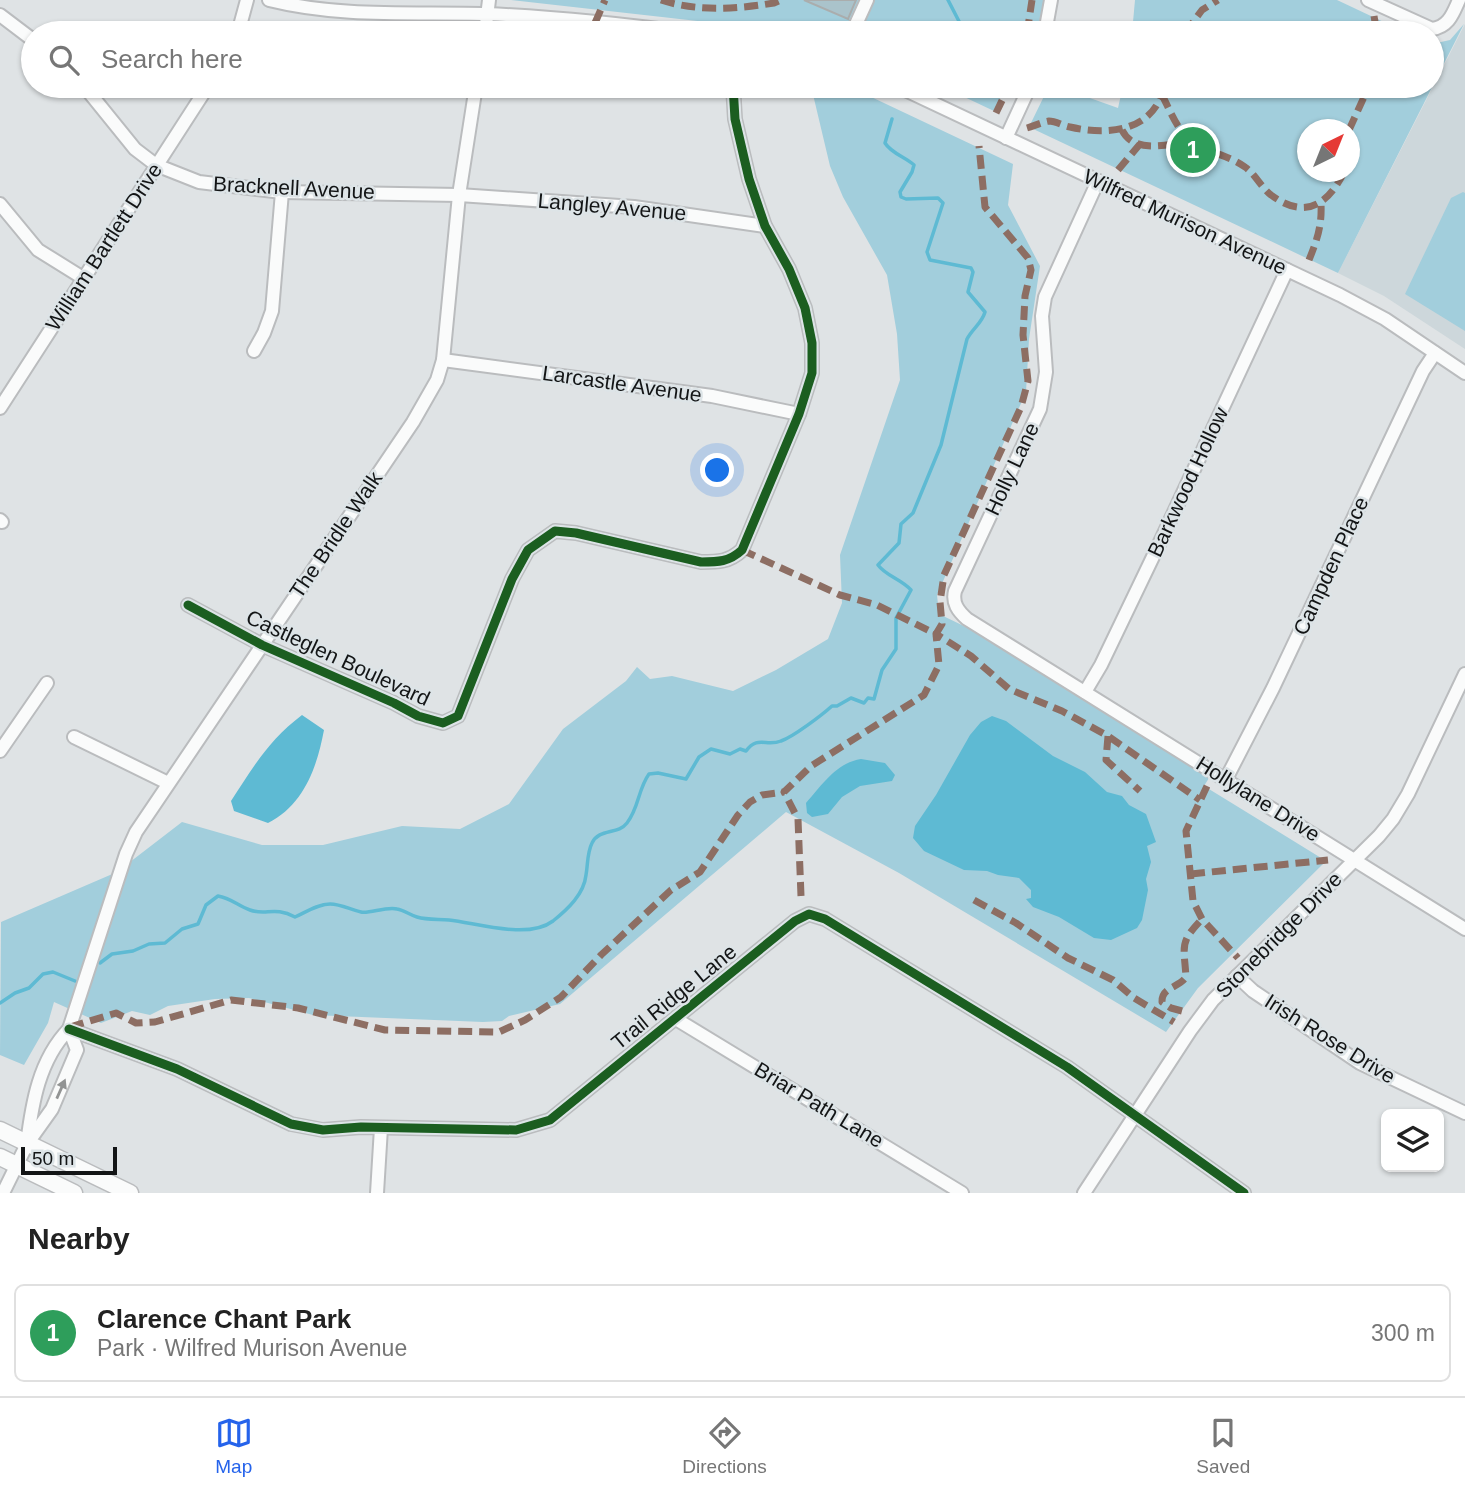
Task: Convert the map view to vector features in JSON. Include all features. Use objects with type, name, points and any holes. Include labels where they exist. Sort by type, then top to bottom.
[{"type":"main road","points":[[0,1130],[130,1193]]},
{"type":"main road","points":[[0,1157],[74,1193]]},
{"type":"street","points":[[241,21],[247,0]]},
{"type":"street","points":[[269,0],[289,5],[379,15],[488,14],[578,21]]},
{"type":"street","points":[[487,21],[489,0]]},
{"type":"street","points":[[857,21],[867,0]]},
{"type":"street","points":[[1047,21],[1051,0]]},
{"type":"street","points":[[1368,0],[1414,21]]},
{"type":"street","points":[[1444,24],[1460,0]]},
{"type":"street","points":[[0,15],[21,31]]},
{"type":"street","name":"Bracknell Avenue","points":[[94,98],[135,149],[156,165],[199,182],[282,192],[459,195]]},
{"type":"street","name":"William Bartlett Drive","points":[[0,408],[200,98]]},
{"type":"street","name":"The Bridle Walk","points":[[27,1144],[32,1100],[54,1044],[69,1029],[136,832],[413,422],[437,380],[443,360],[459,195],[474,98]]},
{"type":"street","name":"Castleglen Boulevard","points":[[188,605],[262,645],[418,716],[443,723],[458,716],[512,579],[528,550],[541,539],[555,531],[576,533],[701,562],[732,559],[742,550],[799,414],[812,373],[812,343],[805,308],[789,269],[765,226],[749,179],[735,119],[734,98]]},
{"type":"street","name":"Wilfred Murison Avenue","points":[[922,98],[1370,310],[1465,373]]},
{"type":"street","points":[[1006,138],[1025,98]]},
{"type":"street","name":"Holly Lane","points":[[1085,692],[967,619],[960,613],[953,599],[1040,409],[1046,372],[1042,316],[1045,297],[1098,181]]},
{"type":"street","points":[[254,351],[272,311],[282,192]]},
{"type":"street","name":"Langley Avenue","points":[[459,195],[634,207],[765,226]]},
{"type":"street","points":[[0,204],[38,250],[83,278]]},
{"type":"street","name":"Barkwood Hollow","points":[[1085,692],[1101,665],[1162,538],[1287,270]]},
{"type":"street","name":"Campden Place","points":[[1226,779],[1273,688],[1423,372],[1435,353]]},
{"type":"street","name":"Larcastle Avenue","points":[[443,360],[712,396],[799,414]]},
{"type":"street","name":"Stonebridge Drive","points":[[1084,1193],[1204,1011],[1388,827],[1400,809],[1465,674]]},
{"type":"street","points":[[0,751],[47,683]]},
{"type":"street","name":"Hollylane Drive","points":[[1085,692],[1465,929]]},
{"type":"street","points":[[74,737],[168,783]]},
{"type":"street","name":"Trail Ridge Lane","points":[[69,1029],[177,1069],[291,1124],[323,1130],[361,1127],[516,1130],[550,1120],[801,916],[815,915],[1060,1063],[1244,1193]]},
{"type":"street","name":"Irish Rose Drive","points":[[1237,976],[1252,991],[1360,1063],[1465,1113]]},
{"type":"street","name":"Briar Path Lane","points":[[676,1018],[962,1193]]},
{"type":"street","name":"The Bridle Walk","points":[[27,1144],[52,1109],[77,1050],[69,1029]]},
{"type":"street","points":[[377,1193],[381,1128]]},
{"type":"street","points":[[2,1193],[27,1144]]},
{"type":"shaded area","points":[[511,0],[1044,0],[1040,21],[698,21]]},
{"type":"shaded area","points":[[1135,0],[1337,0],[1382,21],[1133,21]]},
{"type":"shaded area","points":[[1464,24],[1444,64],[1444,41],[1450,40]]},
{"type":"shaded area","points":[[1465,24],[1465,349],[1384,296],[1338,273],[1427,98],[1444,98],[1444,65]]},
{"type":"shaded area","points":[[814,98],[873,98],[1013,164],[1008,205],[1040,266],[1029,339],[1026,392],[937,595],[939,614],[968,628],[1209,778],[1204,786],[1326,861],[1198,988],[1166,1032],[899,873],[786,812],[560,1004],[509,1016],[502,1021],[483,1022],[313,1015],[249,998],[215,999],[168,1006],[150,1015],[132,1011],[101,1023],[54,1002],[48,1023],[24,1065],[0,1055],[1,922],[117,872],[182,822],[262,845],[323,845],[402,826],[460,829],[509,804],[563,729],[626,681],[637,667],[650,679],[672,676],[733,691],[776,670],[828,639],[842,603],[840,555],[900,380],[897,334],[887,275],[843,197],[830,166]]},
{"type":"shaded area","points":[[966,98],[1000,98],[994,111]]},
{"type":"shaded area","points":[[1043,98],[1090,98],[1118,108],[1120,98],[1427,98],[1338,273],[1029,127]]},
{"type":"shaded area","points":[[1463,192],[1465,331],[1405,294],[1451,198]]},
{"type":"water","points":[[302,715],[324,730],[313,771],[300,795],[291,806],[268,823],[234,811],[231,801],[255,765],[280,734]]},
{"type":"water","points":[[992,716],[1006,721],[1053,756],[1085,772],[1107,792],[1122,796],[1129,805],[1146,814],[1156,842],[1147,846],[1151,862],[1146,879],[1148,890],[1142,920],[1137,928],[1111,940],[1094,938],[1059,917],[1033,907],[1026,899],[1031,898],[1031,890],[1019,878],[987,871],[964,870],[924,851],[913,838],[915,826],[970,735],[981,722]]},
{"type":"water","points":[[861,759],[885,763],[895,775],[892,781],[860,786],[842,797],[828,814],[812,817],[807,813],[806,803],[830,776],[844,765]]},
{"type":"building","points":[[804,0],[856,0],[848,19]]},
{"type":"waterway","points":[[948,0],[959,21]]},
{"type":"waterway","points":[[100,963],[112,954],[133,951],[149,944],[165,943],[182,929],[198,924],[206,905],[218,896],[256,912],[281,912],[295,917],[330,904],[364,912],[393,908],[421,918],[502,929],[543,927],[559,916],[579,895],[585,882],[592,843],[599,835],[619,829],[627,823],[649,774],[658,773],[686,779],[699,757],[711,749],[730,754],[740,749],[746,751],[758,742],[781,741],[800,731],[832,706],[851,698],[864,703],[868,698],[874,699],[882,670],[896,649],[896,618],[911,590],[878,565],[899,543],[901,524],[913,513],[941,445],[967,339],[985,312],[968,292],[973,272],[971,268],[930,260],[927,252],[943,203],[938,198],[901,197],[900,192],[914,165],[885,143],[892,119]]},
{"type":"waterway","points":[[0,1003],[29,988],[43,974],[53,972],[75,981]]},
{"type":"marked path","points":[[596,21],[605,0]]},
{"type":"marked path","points":[[661,0],[718,8],[760,5],[781,0]]},
{"type":"marked path","points":[[1029,21],[1032,0]]},
{"type":"marked path","points":[[1194,21],[1202,10],[1218,0]]},
{"type":"marked path","points":[[1374,16],[1375,21]]},
{"type":"marked path","points":[[996,113],[1003,98]]},
{"type":"marked path","points":[[1027,128],[1049,121],[1085,130],[1115,130],[1141,121],[1151,113],[1160,98]]},
{"type":"marked path","points":[[1164,98],[1178,126],[1191,141],[1245,167],[1267,192],[1283,203],[1294,207],[1314,205],[1331,193],[1339,182]]},
{"type":"marked path","points":[[1354,119],[1364,98]]},
{"type":"marked path","points":[[1122,130],[1135,143],[1144,145],[1192,141]]},
{"type":"marked path","points":[[1118,170],[1140,144]]},
{"type":"marked path","points":[[742,550],[840,595],[877,605],[936,634],[942,624],[940,602],[944,575],[1021,407],[1028,381],[1023,335],[1025,296],[1031,270],[1028,258],[985,207],[979,146]]},
{"type":"marked path","points":[[1309,260],[1318,233],[1321,204]]},
{"type":"marked path","points":[[801,896],[798,819],[784,792],[811,766],[924,695],[939,665],[936,634],[971,656],[1009,689],[1062,711],[1108,736],[1200,800]]},
{"type":"marked path","points":[[1108,736],[1106,760],[1140,791]]},
{"type":"marked path","points":[[1207,786],[1186,831],[1193,901],[1202,919],[1238,958]]},
{"type":"marked path","points":[[70,1027],[116,1013],[136,1023],[155,1022],[231,1000],[298,1008],[385,1030],[499,1032],[525,1020],[561,997],[601,955],[671,890],[700,872],[738,815],[750,802],[762,795],[784,792]]},
{"type":"marked path","points":[[1191,874],[1328,860]]},
{"type":"marked path","points":[[974,900],[1016,923],[1068,958],[1113,980],[1134,998],[1174,1022]]},
{"type":"marked path","points":[[1182,1011],[1162,1002],[1162,997],[1167,990],[1186,977],[1186,939],[1202,919]]},
{"type":"cycle path","points":[[188,605],[262,645],[418,716],[443,723],[458,716],[512,579],[528,550],[555,531],[576,533],[701,562],[723,560],[742,550],[799,414],[812,373],[812,343],[805,308],[789,269],[765,226],[749,179],[735,119],[734,98]]},
{"type":"cycle path","points":[[69,1029],[177,1069],[291,1124],[323,1130],[361,1127],[516,1130],[550,1120],[795,921],[809,914],[825,919],[1067,1067],[1244,1193]]},
{"type":"place","name":"Clarence Chant Park","points":[[1193,150]]}]
